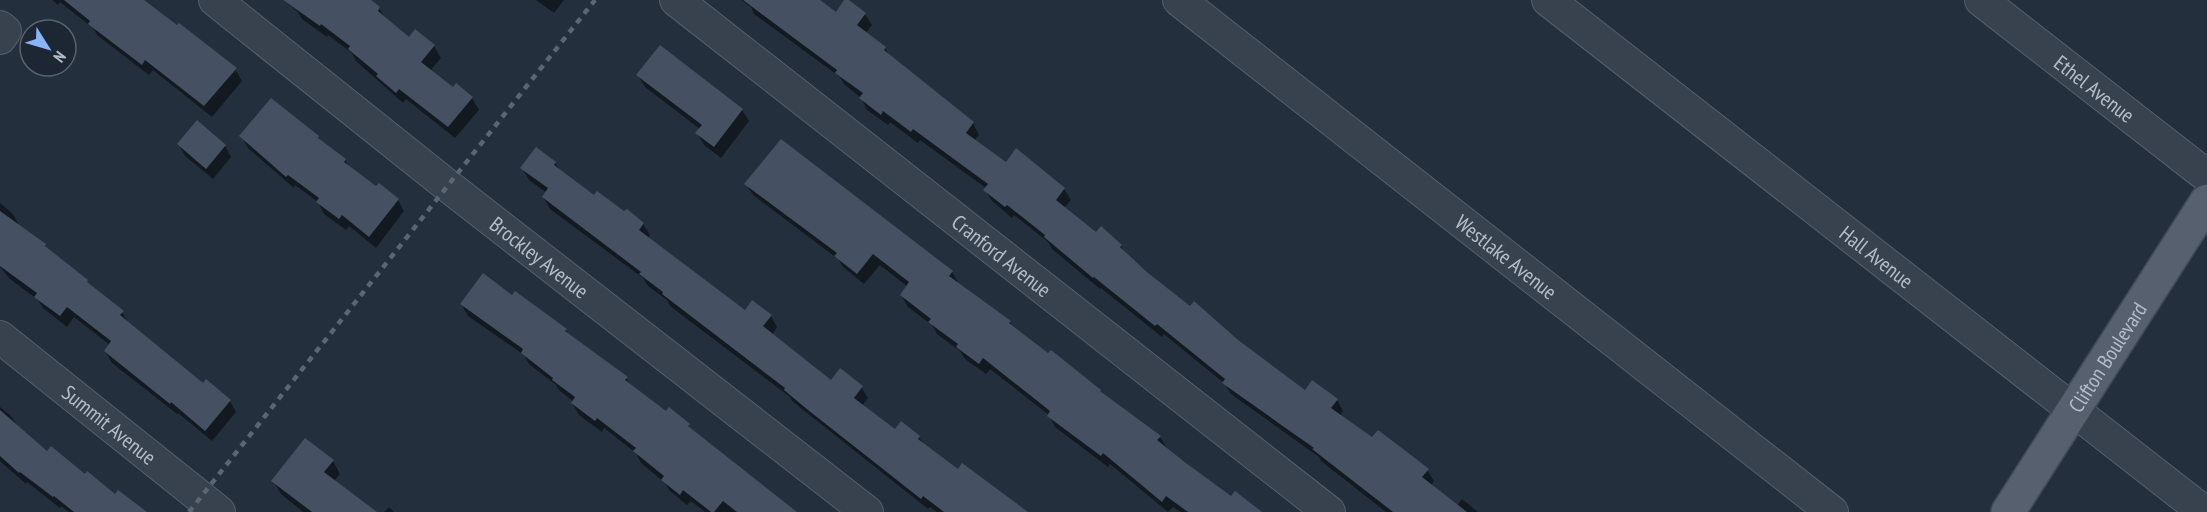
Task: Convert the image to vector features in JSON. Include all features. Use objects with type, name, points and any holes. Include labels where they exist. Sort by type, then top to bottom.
[{"type":"main road","name":"Clifton Boulevard","points":[[2008,512],[2207,201]]},
{"type":"street","name":"Brockley Avenue","points":[[215,0],[448,186],[867,512]]},
{"type":"street","name":"Cranford Avenue","points":[[676,0],[1329,512]]},
{"type":"street","name":"Westlake Avenue","points":[[1179,0],[1832,512]]},
{"type":"street","name":"Hall Avenue","points":[[1548,0],[2204,512]]},
{"type":"street","name":"Ethel Avenue","points":[[1981,0],[2207,177]]},
{"type":"street","points":[[0,27],[5,31],[0,38]]},
{"type":"street","name":"Summit Avenue","points":[[0,337],[219,512]]},
{"type":"building","points":[[64,0],[144,0],[177,25],[179,23],[237,68],[204,106],[145,60],[142,65],[88,24],[90,21]]},
{"type":"building","points":[[283,0],[371,0],[380,7],[378,11],[409,37],[415,29],[435,45],[421,62],[453,87],[456,83],[473,97],[448,127],[399,89],[396,93],[376,76],[378,74],[348,49],[350,46]]},
{"type":"building","points":[[743,0],[820,0],[836,12],[844,0],[849,0],[866,13],[857,25],[886,47],[884,50],[974,122],[966,133],[1006,162],[1016,148],[1065,188],[1056,200],[1096,232],[1101,226],[1147,272],[1190,306],[1194,301],[1238,340],[1305,390],[1312,380],[1338,399],[1331,408],[1372,437],[1378,430],[1407,452],[1429,469],[1422,477],[1467,512],[1393,512],[1312,449],[1314,448],[1222,383],[1225,379],[1157,324],[1155,326],[1093,278],[1044,237],[1045,235],[1007,205],[1005,207],[983,190],[988,184],[913,129],[911,132],[883,111],[881,115],[859,98],[863,93],[835,73],[837,70]]},
{"type":"building","points":[[660,45],[743,109],[714,147],[695,133],[702,125],[636,75]]},
{"type":"building","points":[[271,98],[346,159],[344,162],[376,186],[379,183],[399,199],[369,237],[342,215],[339,219],[316,202],[319,198],[288,175],[286,177],[239,136]]},
{"type":"building","points":[[197,120],[226,145],[206,169],[177,144]]},
{"type":"building","points":[[781,139],[953,271],[949,276],[1011,321],[1009,323],[1048,353],[1051,350],[1100,391],[1161,436],[1157,440],[1186,463],[1231,496],[1235,491],[1262,512],[1188,512],[1166,496],[1162,502],[1103,453],[1101,456],[1047,416],[1050,411],[983,358],[979,364],[956,347],[958,344],[928,322],[931,319],[900,295],[909,282],[873,254],[857,274],[834,256],[837,253],[744,184]]},
{"type":"building","points":[[536,147],[556,162],[554,165],[594,195],[597,191],[624,211],[627,209],[644,223],[639,230],[745,310],[752,300],[772,315],[763,326],[831,380],[840,368],[863,386],[854,398],[895,429],[901,421],[920,436],[918,439],[958,469],[962,463],[1028,512],[944,512],[923,496],[921,499],[808,410],[784,390],[785,388],[662,294],[663,292],[639,274],[641,272],[542,197],[548,188],[520,168]]},
{"type":"building","points":[[0,211],[46,244],[45,246],[124,311],[120,315],[203,383],[206,379],[231,400],[205,431],[104,351],[111,341],[67,307],[60,316],[34,297],[37,293],[0,266]]},
{"type":"building","points":[[483,273],[512,295],[515,291],[567,329],[565,331],[628,377],[625,380],[666,411],[669,407],[690,424],[688,426],[797,512],[737,512],[723,501],[714,512],[711,512],[683,490],[680,495],[661,480],[664,476],[633,451],[636,448],[597,418],[595,421],[571,403],[575,397],[521,353],[523,349],[460,304]]},
{"type":"building","points":[[0,410],[47,451],[51,446],[85,474],[87,471],[115,494],[118,490],[147,512],[74,512],[19,473],[0,456]]},
{"type":"building","points":[[305,438],[334,460],[324,472],[377,512],[312,512],[271,481]]},
{"type":"railway","points":[[189,512],[595,0]]}]
